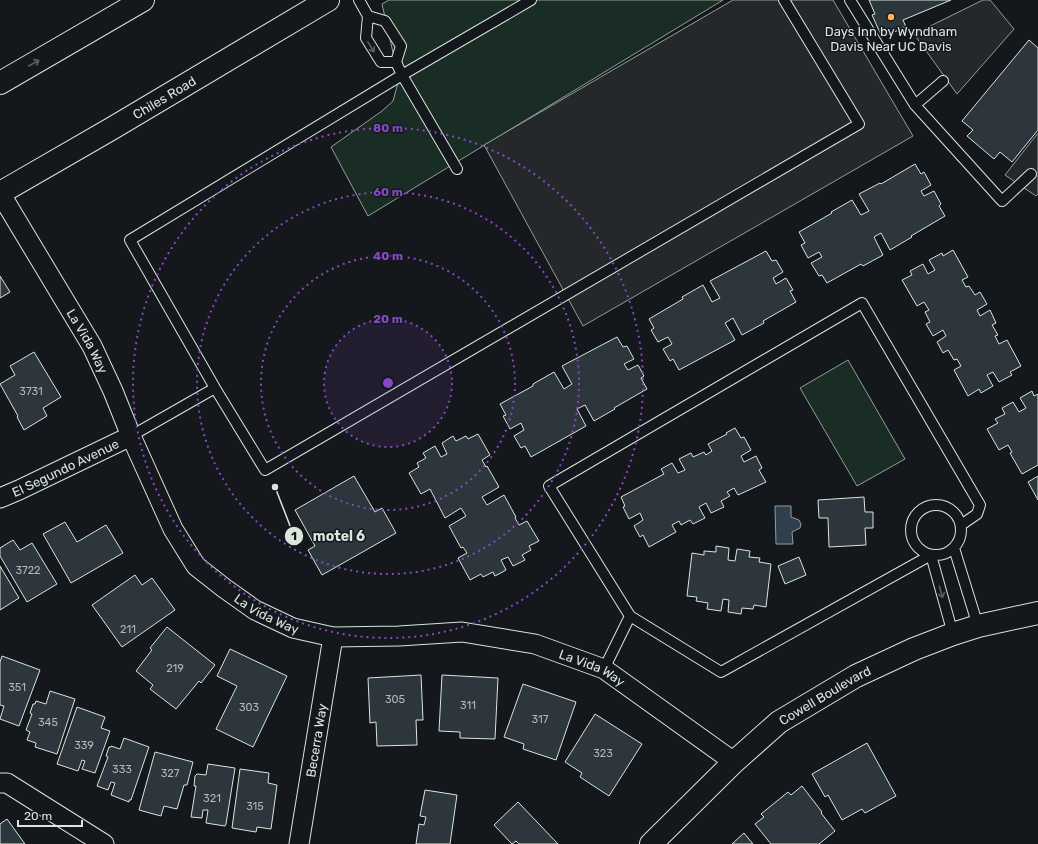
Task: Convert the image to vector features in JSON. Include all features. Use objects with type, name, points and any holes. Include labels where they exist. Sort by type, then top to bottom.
[{"type":"main road","points":[[0,83],[143,0]]},
{"type":"main road","name":"Chiles Road","points":[[0,193],[328,0]]},
{"type":"main road","name":"Cowell Boulevard","points":[[651,844],[734,762],[779,722],[856,676],[914,649],[953,634],[978,626],[1038,613]]},
{"type":"street","name":"La Vida Way","points":[[0,193],[92,346],[113,391],[130,436],[173,529],[196,566],[224,588],[255,610],[293,628],[333,637],[399,636],[462,632],[535,644],[604,669],[734,762]]},
{"type":"street","name":"El Segundo Avenue","points":[[0,498],[130,436]]},
{"type":"street","name":"Becerra Way","points":[[299,844],[333,637]]},
{"type":"street","points":[[0,783],[7,783],[104,844]]},
{"type":"lane","points":[[359,0],[368,16],[366,38],[381,62],[396,62]]},
{"type":"lane","points":[[531,0],[402,75],[130,240],[215,388],[265,470],[859,124],[784,0]]},
{"type":"lane","points":[[850,0],[915,105],[1002,201],[1031,174]]},
{"type":"lane","points":[[368,16],[385,21],[401,46],[396,62],[402,75],[457,169]]},
{"type":"lane","points":[[915,105],[943,81]]},
{"type":"lane","points":[[931,555],[722,672],[630,616],[549,486],[862,303],[980,505],[977,514],[961,525]]},
{"type":"lane","points":[[130,436],[215,388]]},
{"type":"lane","points":[[929,506],[946,506],[959,517],[961,525],[962,533],[959,542],[947,553],[931,555],[923,552],[912,539],[912,522],[922,509],[929,506]]},
{"type":"lane","points":[[954,548],[978,626]]},
{"type":"lane","points":[[931,555],[953,634]]},
{"type":"lane","points":[[604,669],[630,616]]},
{"type":"green space","points":[[389,0],[723,0],[368,216],[331,147],[382,111],[393,101],[399,79],[382,4]]},
{"type":"green space","points":[[848,360],[905,459],[857,486],[800,388]]},
{"type":"shaded area","points":[[733,0],[833,0],[913,136],[583,326],[484,145]]},
{"type":"shaded area","points":[[983,0],[990,0],[1014,29],[957,94],[914,34]]},
{"type":"shaded area","points":[[1038,133],[1038,194],[1036,196],[1005,175]]},
{"type":"water","points":[[775,506],[791,506],[791,517],[799,520],[801,524],[800,528],[792,532],[793,544],[776,544]]},
{"type":"building","name":"Days Inn by Wyndham Davis Near UC Davis","points":[[869,0],[951,0],[903,20],[906,27],[882,37],[872,15],[875,14]]},
{"type":"building","points":[[1029,40],[1038,48],[1038,130],[1012,162],[1000,152],[994,159],[967,136],[973,130],[962,121]]},
{"type":"building","points":[[915,164],[921,174],[924,172],[931,185],[921,191],[924,196],[934,191],[941,204],[939,206],[945,216],[890,250],[881,233],[874,237],[883,255],[863,266],[861,264],[827,283],[822,275],[819,276],[811,263],[822,257],[819,252],[808,258],[801,245],[805,243],[799,232],[852,200],[861,215],[869,211],[859,194],[880,183],[881,184]]},
{"type":"building","points":[[953,250],[968,277],[962,280],[966,287],[969,286],[975,295],[980,292],[987,304],[977,310],[980,316],[990,310],[996,323],[992,325],[998,335],[995,336],[999,344],[1007,340],[1021,366],[1010,372],[1012,375],[999,382],[993,372],[987,375],[993,386],[981,393],[979,389],[968,396],[954,370],[961,366],[957,359],[954,360],[948,350],[943,353],[937,342],[946,336],[943,330],[933,336],[926,324],[930,322],[925,312],[929,310],[924,302],[917,306],[902,280],[912,275],[910,271],[923,264],[928,274],[935,270],[929,260],[942,253],[943,256]]},
{"type":"building","points":[[766,251],[772,261],[776,260],[783,272],[773,278],[776,284],[786,278],[793,290],[790,291],[796,302],[763,321],[764,323],[742,335],[733,318],[725,323],[735,340],[679,370],[673,359],[670,361],[663,349],[672,344],[668,337],[658,342],[651,330],[654,328],[649,319],[703,285],[712,302],[720,298],[710,281]]},
{"type":"building","points":[[0,276],[10,292],[0,298]]},
{"type":"building","points":[[617,337],[623,347],[627,346],[634,359],[624,364],[628,370],[638,365],[644,376],[641,378],[647,389],[594,421],[585,405],[577,409],[586,426],[531,457],[525,446],[521,448],[514,436],[524,430],[521,423],[510,429],[503,416],[506,415],[500,404],[533,386],[533,384],[554,372],[564,389],[572,384],[562,366]]},
{"type":"building","points":[[34,352],[61,397],[43,408],[47,416],[24,430],[0,384],[15,375],[10,366]]},
{"type":"building","points":[[1032,391],[1034,396],[1038,394],[1038,465],[1022,474],[1010,453],[1012,452],[1008,445],[999,450],[987,429],[998,423],[995,419],[1005,414],[1002,408],[1013,402],[1019,412],[1026,408],[1020,398]]},
{"type":"building","points":[[735,428],[741,438],[744,437],[751,450],[741,456],[744,462],[756,456],[762,468],[759,470],[766,482],[738,495],[734,488],[727,492],[730,496],[721,501],[724,507],[711,513],[706,503],[699,507],[705,518],[693,524],[690,520],[681,525],[679,521],[672,525],[676,532],[649,547],[643,535],[640,537],[634,526],[643,520],[640,513],[629,519],[623,507],[625,506],[621,497],[664,474],[661,469],[672,463],[678,473],[685,470],[679,459],[691,453],[693,457],[704,452],[706,455],[712,451],[708,444]]},
{"type":"building","points":[[478,434],[490,455],[482,460],[499,487],[482,497],[487,505],[504,495],[519,525],[527,521],[539,541],[529,546],[531,550],[522,555],[525,560],[513,566],[508,557],[501,560],[506,570],[495,576],[493,572],[483,577],[481,574],[470,580],[458,558],[467,553],[463,547],[461,548],[449,526],[466,516],[461,508],[445,518],[430,489],[421,494],[409,473],[419,467],[417,463],[426,458],[423,453],[435,446],[441,457],[447,454],[442,443],[453,436],[456,441],[466,436],[468,439]]},
{"type":"building","points":[[354,476],[375,512],[382,508],[396,533],[322,575],[308,550],[315,546],[295,510]]},
{"type":"building","points":[[1038,476],[1038,500],[1028,482]]},
{"type":"building","points":[[864,497],[865,512],[873,512],[873,528],[865,528],[866,545],[829,547],[828,518],[819,518],[818,500]]},
{"type":"building","points":[[65,522],[77,542],[106,525],[123,553],[71,583],[43,534]]},
{"type":"building","points":[[13,540],[20,550],[32,543],[57,584],[27,602],[0,556],[0,548]]},
{"type":"building","points":[[716,546],[729,548],[728,560],[735,561],[737,549],[750,551],[749,557],[760,558],[759,562],[771,564],[766,607],[754,605],[753,609],[742,608],[741,614],[728,612],[729,600],[723,599],[721,611],[707,609],[708,603],[696,601],[697,597],[687,596],[692,553],[704,555],[704,551],[716,552]]},
{"type":"building","points":[[799,557],[806,575],[785,584],[778,566]]},
{"type":"building","points":[[0,566],[19,598],[0,610]]},
{"type":"building","points":[[135,575],[142,585],[152,578],[175,610],[122,647],[92,605]]},
{"type":"building","points":[[167,627],[215,665],[201,683],[199,681],[176,709],[150,689],[153,685],[136,671],[152,650],[150,648]]},
{"type":"building","points":[[230,649],[287,676],[253,747],[216,729],[237,686],[217,676]]},
{"type":"building","points":[[2,656],[40,670],[19,726],[0,719],[4,706],[0,705],[0,662]]},
{"type":"building","points":[[421,675],[423,720],[416,720],[417,745],[377,746],[376,722],[370,723],[368,678]]},
{"type":"building","points":[[442,675],[498,678],[495,739],[460,738],[460,732],[439,731]]},
{"type":"building","points":[[523,684],[576,702],[556,760],[523,749],[524,744],[504,737]]},
{"type":"building","points":[[50,691],[75,699],[57,754],[35,747],[36,743],[27,740],[30,732],[26,730],[32,714],[30,713],[33,704],[35,704],[36,701],[46,704]]},
{"type":"building","points":[[77,707],[105,717],[101,728],[110,731],[95,773],[82,769],[85,761],[82,760],[78,771],[57,764]]},
{"type":"building","points":[[595,714],[642,744],[609,796],[580,777],[582,773],[565,762]]},
{"type":"building","points":[[124,738],[149,747],[129,802],[111,795],[115,783],[111,782],[108,790],[97,786],[108,757],[106,756],[109,747],[111,746],[120,749]]},
{"type":"building","points":[[867,743],[896,796],[865,813],[862,809],[842,820],[828,795],[825,797],[812,774]]},
{"type":"building","points":[[155,752],[193,762],[187,785],[184,785],[177,809],[164,806],[161,816],[139,810]]},
{"type":"building","points":[[208,764],[235,768],[225,826],[206,823],[208,810],[203,810],[202,818],[191,817],[196,786],[194,786],[195,776],[197,774],[206,775]]},
{"type":"building","points":[[240,769],[269,773],[268,783],[277,785],[271,829],[257,827],[256,832],[232,828]]},
{"type":"building","points":[[802,786],[835,831],[819,844],[771,844],[755,824],[764,817],[761,814],[788,792],[791,795]]},
{"type":"building","points":[[425,790],[457,795],[450,844],[416,844],[419,824],[424,825],[426,817],[420,816]]},
{"type":"building","points":[[518,802],[558,844],[519,844],[516,841],[512,844],[494,825]]},
{"type":"building","points":[[7,819],[25,844],[0,844],[0,824]]},
{"type":"building","points":[[744,833],[753,844],[732,844]]},
{"type":"place","name":"Days Inn by Wyndham Davis Near UC Davis","points":[[891,17]]},
{"type":"place","name":"motel 6","points":[[275,487]]}]
